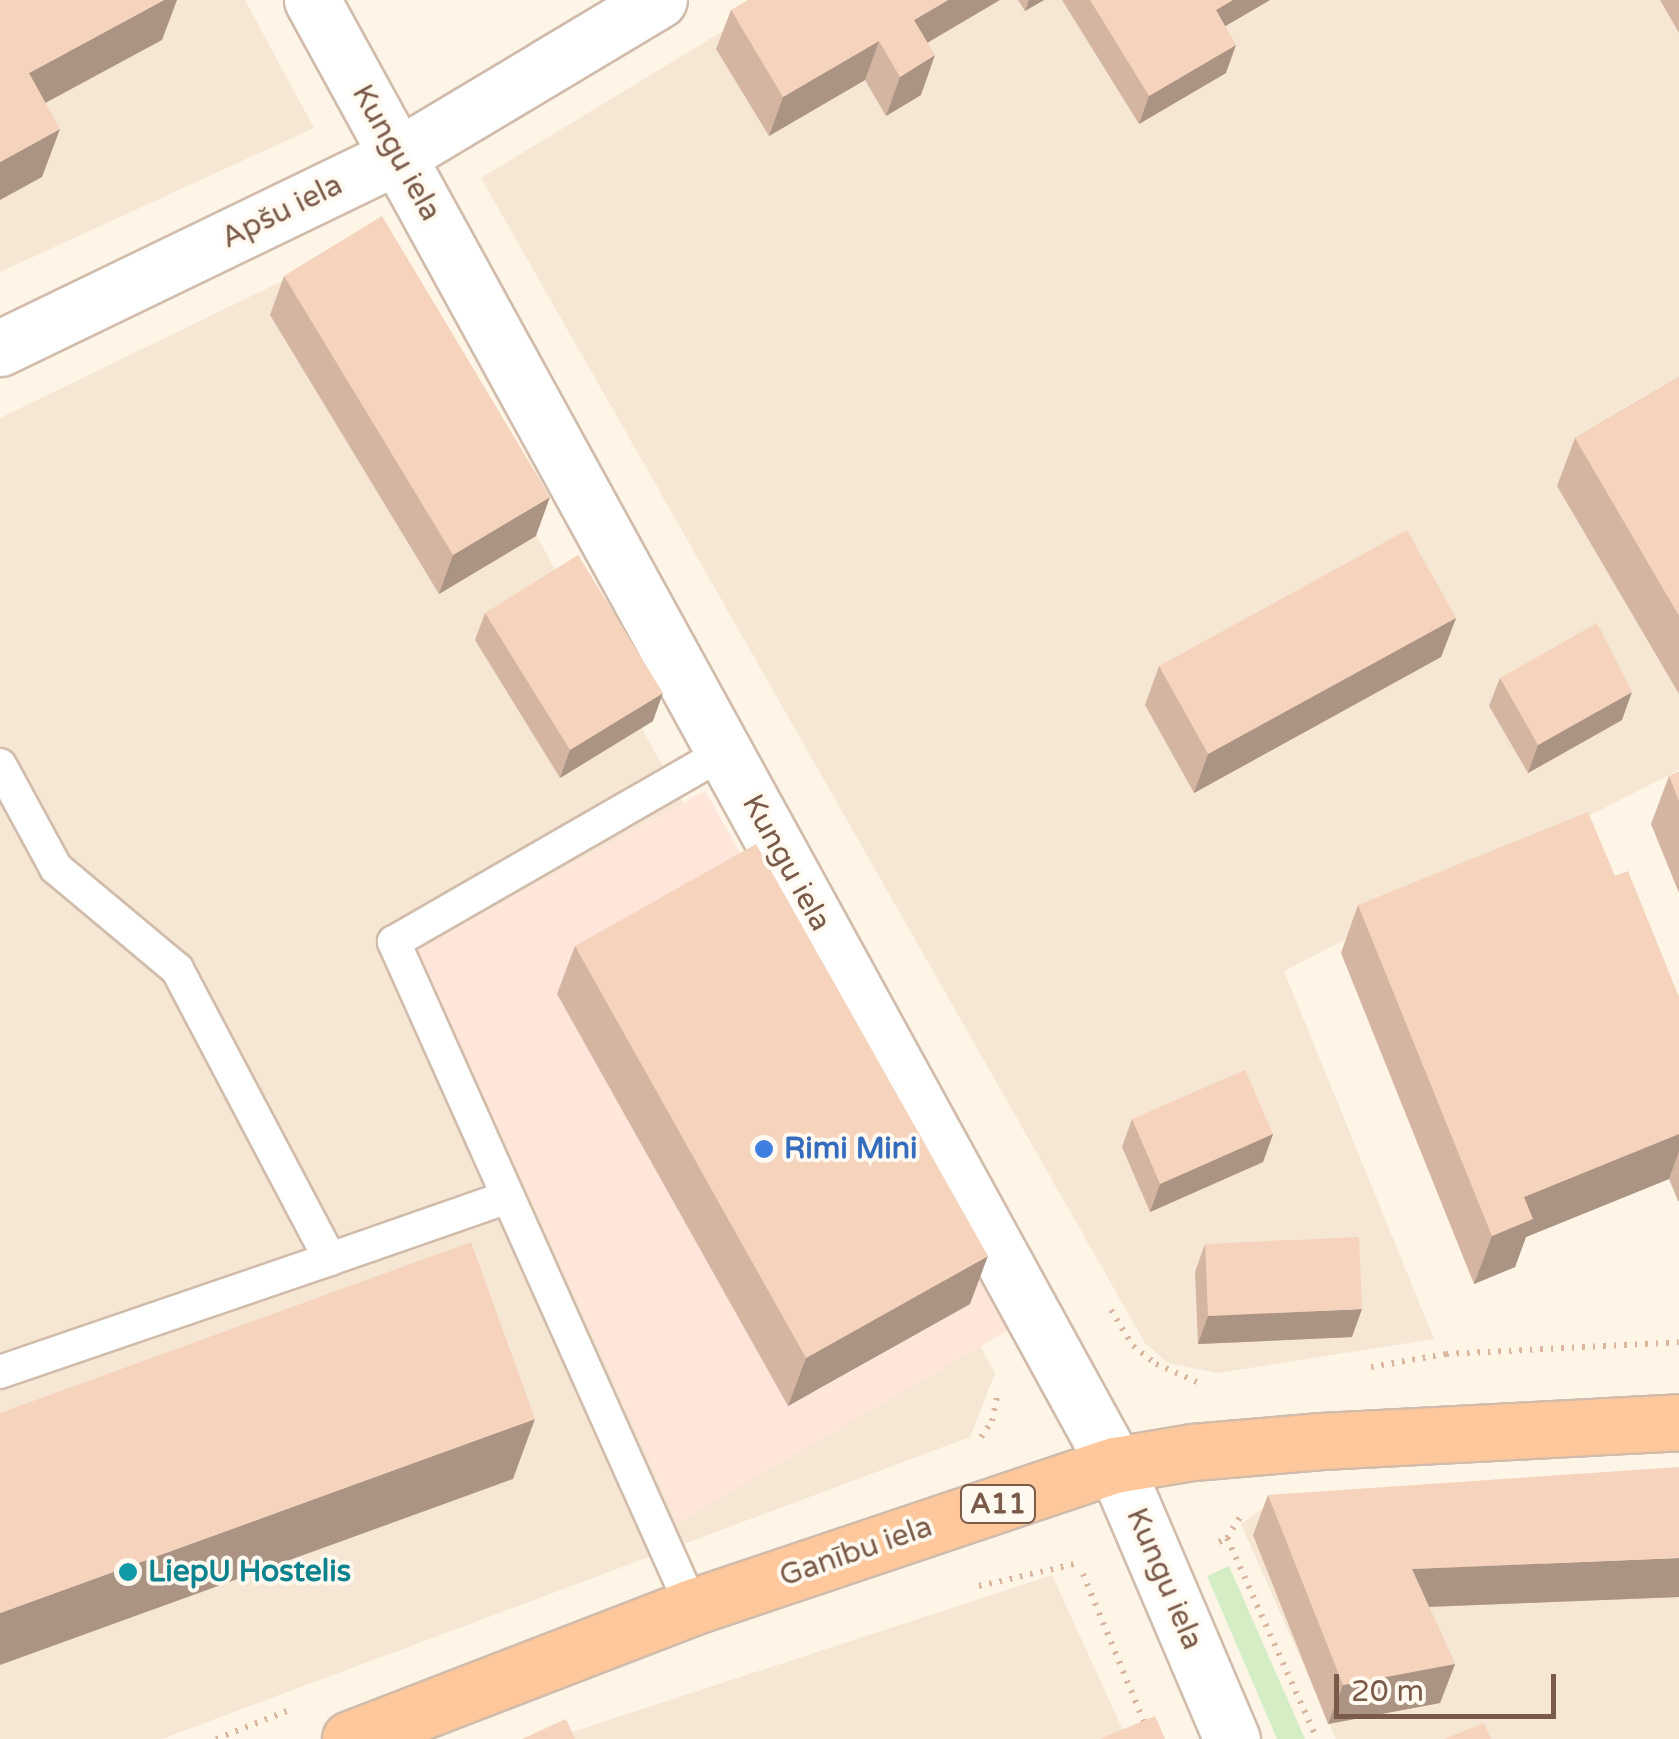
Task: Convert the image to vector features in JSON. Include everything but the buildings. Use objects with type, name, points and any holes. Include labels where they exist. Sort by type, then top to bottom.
[{"type":"highway","name":"Ganību iela","points":[[350,1739],[692,1607],[1114,1465],[1193,1452],[1322,1441],[1679,1422]]},
{"type":"street","name":"Kungu iela","points":[[312,0],[1114,1465],[1232,1739]]},
{"type":"street","name":"Apšu iela","points":[[0,348],[398,156],[658,0]]},
{"type":"lane","points":[[692,1607],[394,942],[725,752]]},
{"type":"lane","points":[[0,765],[56,868],[177,969],[330,1259]]},
{"type":"lane","points":[[0,1372],[508,1197]]},
{"type":"path","points":[[1101,1316],[1112,1310],[1134,1346],[1156,1364],[1215,1387]]},
{"type":"path","points":[[1368,1368],[1446,1354],[1679,1342]]},
{"type":"path","points":[[1209,1546],[1227,1538],[1252,1499]]},
{"type":"path","points":[[1227,1538],[1317,1739]]},
{"type":"path","points":[[1099,1566],[1079,1564],[1151,1739]]},
{"type":"shaded area","points":[[0,0],[245,0],[314,128],[0,272]]},
{"type":"shaded area","points":[[774,0],[1679,0],[1679,770],[1284,971],[1434,1339],[1218,1373],[1168,1363],[1145,1343],[481,178]]},
{"type":"shaded area","points":[[373,237],[995,1373],[970,1437],[162,1739],[0,1739],[0,418]]},
{"type":"shaded area","points":[[705,791],[1010,1329],[678,1523],[417,949]]},
{"type":"shaded area","points":[[1679,1481],[1679,1739],[1336,1739],[1241,1524],[1277,1498]]},
{"type":"shaded area","points":[[1052,1575],[1127,1739],[551,1739]]},
{"type":"green space","points":[[1229,1566],[1305,1739],[1277,1739],[1207,1576]]},
{"type":"place","name":"Rimi Mini","points":[[764,1149]]},
{"type":"place","name":"LiepU Hostelis","points":[[128,1572]]}]
